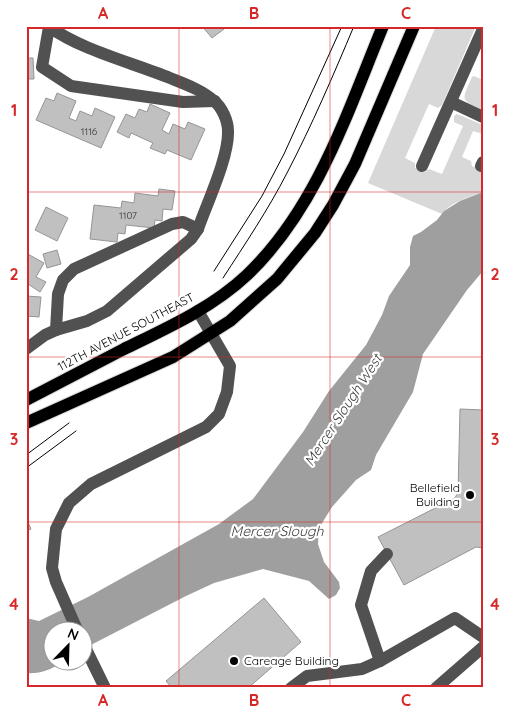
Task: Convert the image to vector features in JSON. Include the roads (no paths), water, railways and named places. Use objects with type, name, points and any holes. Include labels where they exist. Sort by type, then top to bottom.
[{"type":"main road","name":"112TH AVENUE SOUTHEAST","points":[[26,400],[175,325],[223,294],[247,275],[267,254],[295,218],[313,188],[334,145],[382,26]]},
{"type":"main road","points":[[26,423],[173,358],[234,317],[277,279],[315,233],[333,205],[355,164],[414,26]]},
{"type":"street","points":[[26,349],[45,335],[87,321],[107,311],[182,247],[198,229],[226,152],[228,131],[226,120],[215,101],[194,87],[119,60],[49,27],[42,67],[70,86],[182,102],[215,101]]},
{"type":"street","points":[[422,166],[483,29]]},
{"type":"street","points":[[451,102],[483,117]]},
{"type":"street","points":[[56,330],[58,294],[63,280],[74,269],[172,224],[183,222],[198,229]]},
{"type":"street","points":[[74,622],[52,568],[56,529],[70,502],[91,484],[206,426],[218,414],[227,392],[230,366],[198,311]]},
{"type":"street","points":[[380,661],[361,605],[371,571],[387,554]]},
{"type":"street","points":[[291,688],[307,676],[362,669],[380,661],[455,618],[483,637]]},
{"type":"street","points":[[436,688],[483,647]]},
{"type":"street","points":[[92,663],[105,688]]},
{"type":"water","name":"Mercer Slough","points":[[483,192],[483,271],[467,290],[423,354],[413,392],[376,455],[371,470],[356,480],[332,507],[319,528],[318,544],[324,562],[339,582],[340,588],[336,595],[329,599],[309,581],[263,569],[214,583],[92,644],[92,622],[42,622],[42,672],[26,673],[26,618],[39,621],[88,597],[219,524],[253,499],[303,432],[329,391],[366,345],[382,315],[389,296],[410,265],[410,247],[413,236],[421,232],[437,220],[444,211],[460,201]]},
{"type":"tram line","points":[[214,271],[262,196],[284,154],[342,26]]},
{"type":"tram line","points":[[223,278],[264,214],[287,173],[314,119],[354,26]]},
{"type":"tram line","points":[[26,455],[69,423]]},
{"type":"tram line","points":[[26,468],[76,431]]},
{"type":"place","name":"Bellefield Building","points":[[470,495]]},
{"type":"place","name":"Careage Building","points":[[234,661]]},
{"type":"water label","name":"Mercer Slough West","points":[[343,410]]}]
